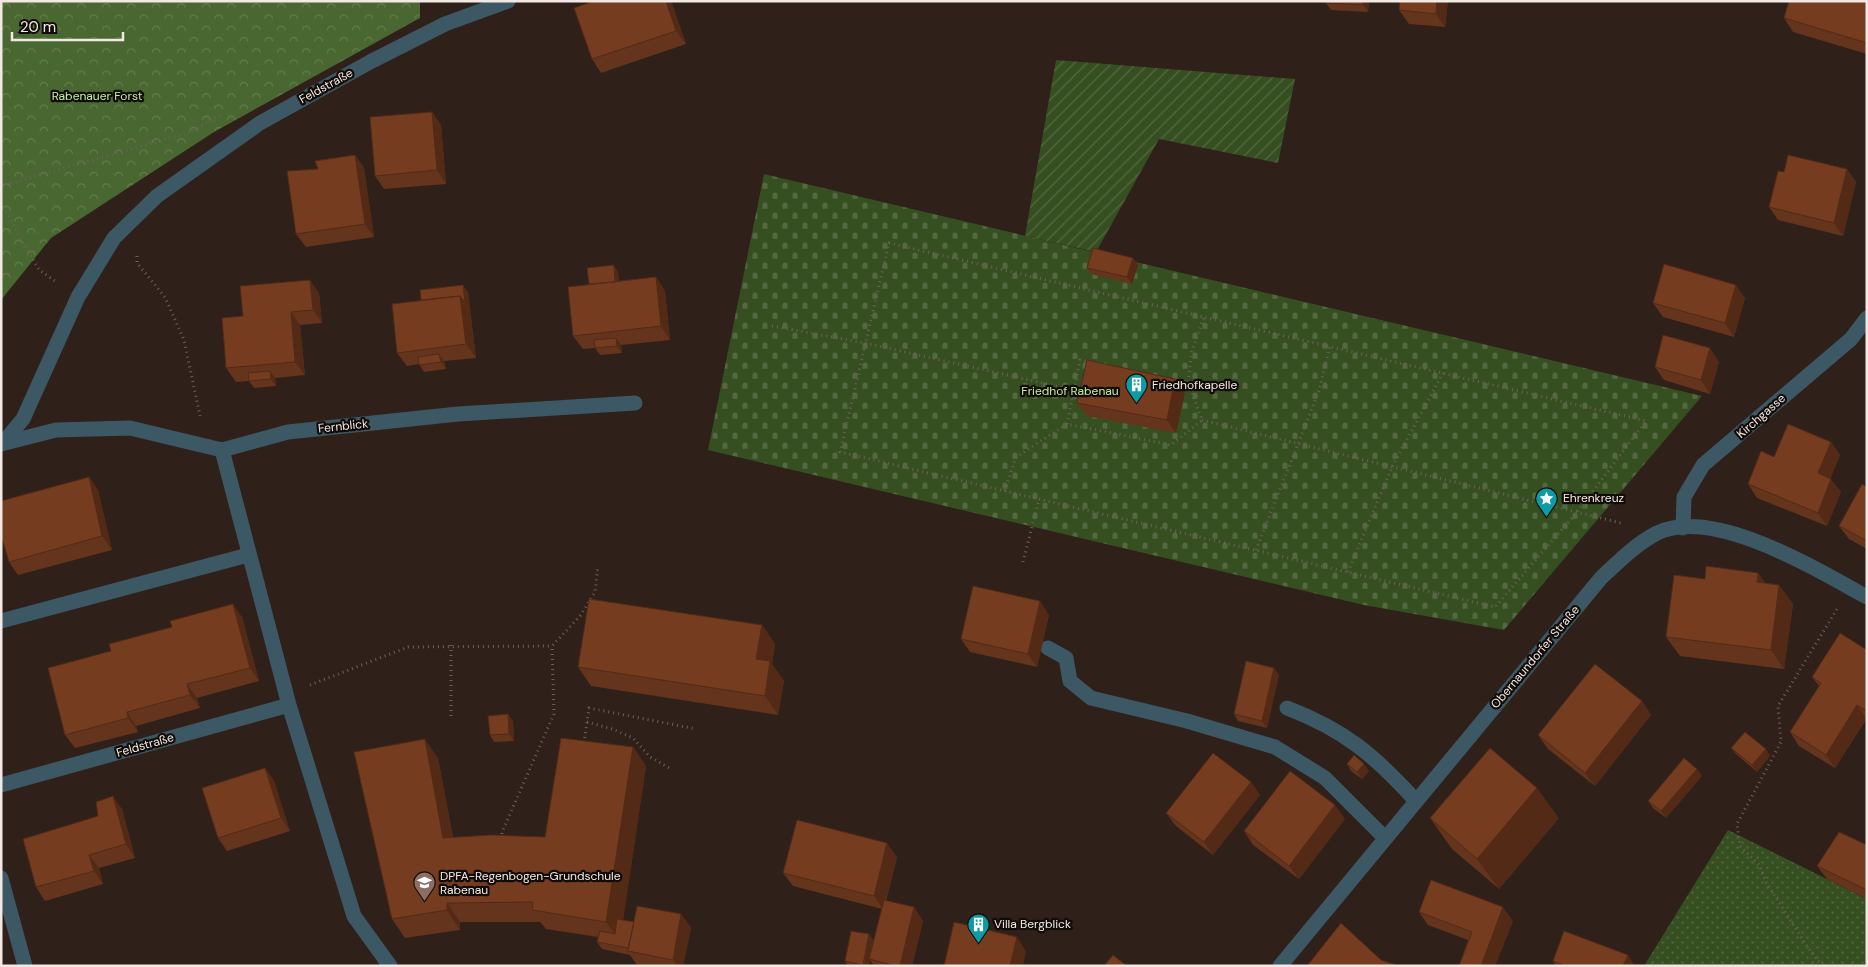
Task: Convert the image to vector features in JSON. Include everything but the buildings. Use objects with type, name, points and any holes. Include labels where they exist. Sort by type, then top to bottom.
[{"type":"street","name":"Feldstraße","points":[[2,444],[23,419],[78,297],[114,238],[157,196],[260,123],[370,62],[445,24],[508,1]]},
{"type":"street","name":"Kirchgasse","points":[[1683,528],[1684,497],[1703,465],[1851,339],[1867,318]]},
{"type":"street","name":"Fernblick","points":[[2,444],[56,430],[130,428],[222,450],[298,431],[458,414],[635,403]]},
{"type":"street","points":[[222,450],[248,555],[288,700],[354,916],[390,966]]},
{"type":"street","name":"Obernaundorfer Straße","points":[[1280,966],[1601,578],[1625,555],[1658,533],[1683,528],[1723,529],[1776,550],[1867,596]]},
{"type":"street","points":[[1,621],[248,555]]},
{"type":"street","points":[[1048,648],[1066,658],[1070,681],[1091,698],[1187,721],[1275,747],[1325,778],[1385,838]]},
{"type":"street","name":"Feldstraße","points":[[1,785],[288,700]]},
{"type":"street","points":[[1287,708],[1337,730],[1359,745],[1381,762],[1416,801]]},
{"type":"street","points":[[1,878],[25,966]]},
{"type":"path","points":[[1,186],[188,133],[231,109]]},
{"type":"path","points":[[1,203],[39,270]]},
{"type":"path","points":[[889,243],[1204,317],[1646,421],[1577,512],[1495,607],[840,452],[889,243]]},
{"type":"path","points":[[136,254],[137,263],[165,297],[184,340],[200,418],[222,450]]},
{"type":"path","points":[[1202,420],[1188,382],[1192,351],[1204,317]]},
{"type":"path","points":[[772,326],[866,343],[1074,390]]},
{"type":"path","points":[[1256,550],[1319,391],[1330,346]]},
{"type":"path","points":[[1067,424],[1080,360],[1090,362]]},
{"type":"path","points":[[1348,572],[1392,467],[1443,373]]},
{"type":"path","points":[[1168,378],[1188,382]]},
{"type":"path","points":[[1005,491],[1016,457],[1067,424],[1171,445],[1202,420]]},
{"type":"path","points":[[1202,420],[1658,533]]},
{"type":"path","points":[[1023,562],[1039,499]]},
{"type":"path","points":[[503,847],[502,832],[554,714],[552,646],[580,616],[595,592],[598,566]]},
{"type":"path","points":[[1822,966],[1766,882],[1759,865],[1740,846],[1737,824],[1781,742],[1778,706],[1840,605],[1852,589]]},
{"type":"path","points":[[451,645],[451,716]]},
{"type":"path","points":[[288,700],[408,647],[451,645],[552,646]]},
{"type":"path","points":[[589,746],[584,746],[589,708],[696,729]]},
{"type":"path","points":[[587,722],[612,729],[633,738],[650,757],[671,769]]},
{"type":"green space","name":"Rabenauer Forst","points":[[1,1],[420,1],[420,18],[214,132],[51,238],[1,300]]},
{"type":"green space","points":[[1056,60],[1295,79],[1278,163],[1159,139],[1096,252],[1025,236]]},
{"type":"green space","name":"Friedhof Rabenau","points":[[764,174],[1702,396],[1504,630],[1364,605],[708,450]]},
{"type":"green space","points":[[1728,830],[1867,899],[1867,966],[1644,966]]},
{"type":"place","name":"Friedhofkapelle","points":[[1136,404]]},
{"type":"place","name":"Ehrenkreuz","points":[[1547,517]]},
{"type":"place","name":"DPFA-Regenbogen-Grundschule Rabenau","points":[[424,902]]},
{"type":"place","name":"Villa Bergblick","points":[[978,943]]}]
